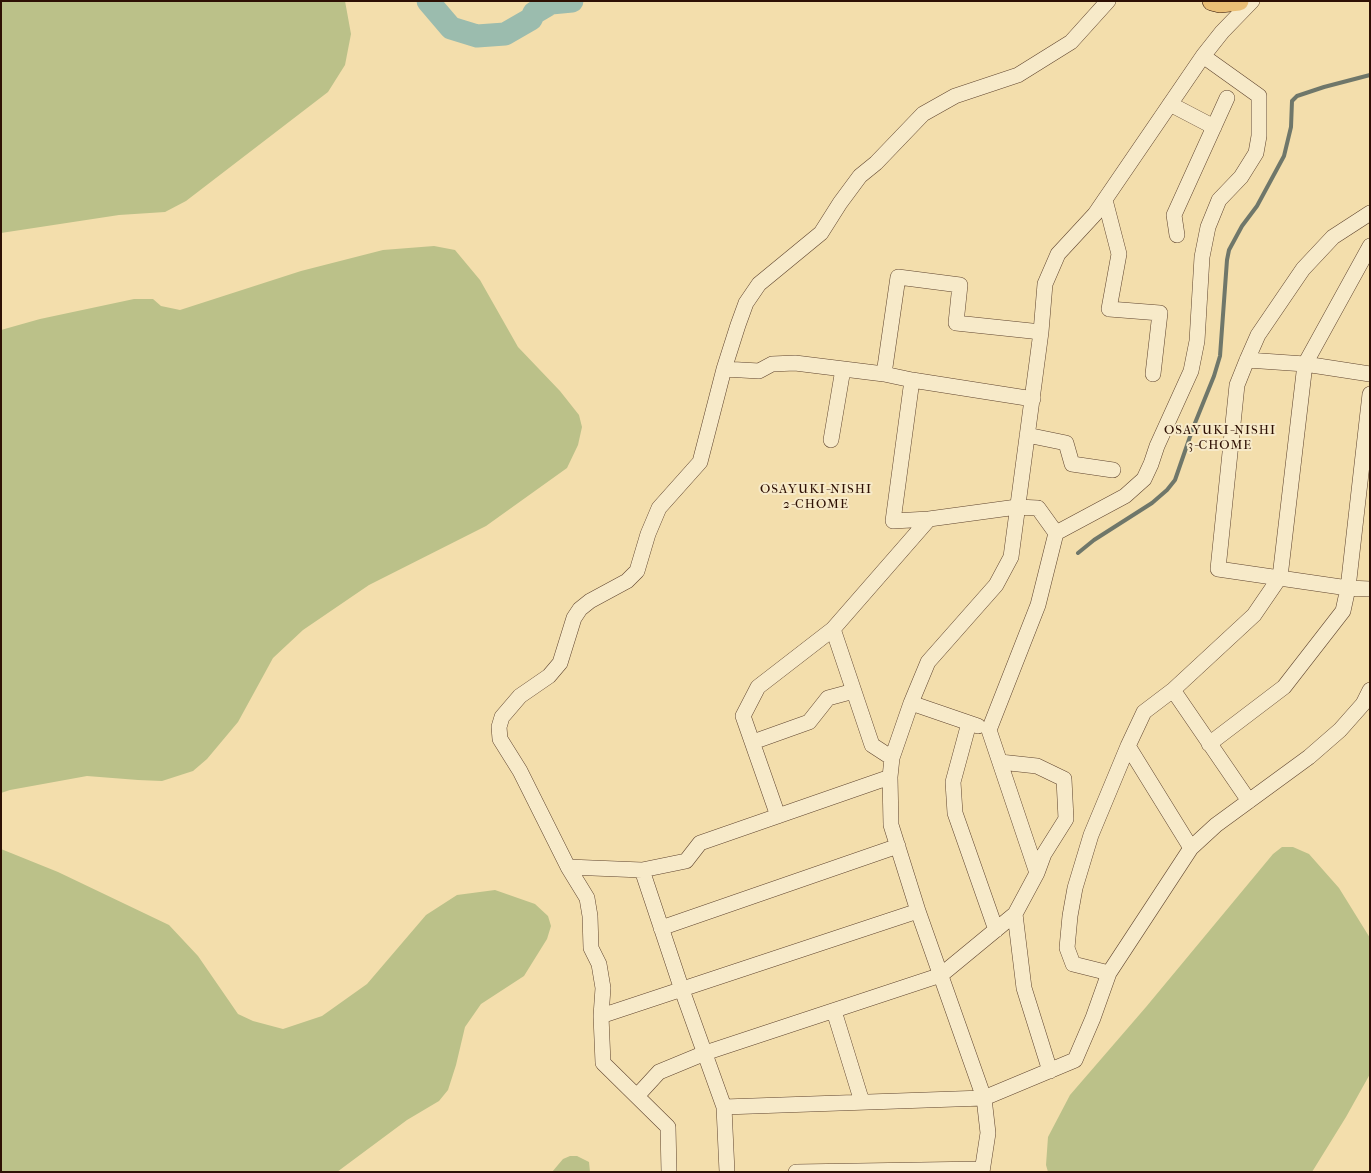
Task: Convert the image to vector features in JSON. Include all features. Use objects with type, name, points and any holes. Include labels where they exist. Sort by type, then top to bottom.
[{"type":"main road","points":[[1212,1],[1220,3],[1239,1]]},
{"type":"street","points":[[669,1172],[668,1127],[603,1063],[601,1016],[603,988],[599,964],[591,948],[590,916],[587,898],[568,867],[520,771],[500,739],[499,727],[502,717],[520,696],[549,676],[560,663],[574,618],[580,608],[590,601],[627,582],[637,571],[648,534],[659,508],[700,462],[724,369],[746,303],[759,284],[820,233],[840,202],[860,176],[876,162],[923,114],[955,96],[1018,75],[1071,42],[1108,1]]},
{"type":"street","points":[[796,1172],[982,1171],[988,1134],[984,1098],[918,911],[891,825],[890,777],[892,758],[910,704],[928,662],[996,585],[1011,557],[1033,400],[1041,332],[1044,284],[1058,254],[1095,214],[1202,56],[1222,32],[1252,1]]},
{"type":"street","points":[[1037,873],[989,730],[1038,605],[1056,533],[1125,496],[1144,479],[1157,446],[1191,371],[1197,341],[1202,258],[1208,227],[1218,200],[1242,177],[1256,153],[1259,136],[1259,96],[1202,56]]},
{"type":"street","points":[[1177,235],[1174,215],[1226,98]]},
{"type":"street","points":[[1170,104],[1214,127]]},
{"type":"street","points":[[1104,200],[1119,254],[1109,309],[1160,313],[1153,374]]},
{"type":"street","points":[[1370,213],[1333,238],[1303,269],[1258,335],[1247,360],[1237,385],[1218,569],[1348,588],[1370,589]]},
{"type":"street","points":[[1109,973],[1072,964],[1068,948],[1070,916],[1075,888],[1091,835],[1128,746],[1144,712],[1173,690],[1254,615],[1280,577],[1305,364],[1370,246]]},
{"type":"street","points":[[884,374],[898,277],[960,285],[956,323],[1041,332]]},
{"type":"street","points":[[1247,360],[1305,364],[1370,374]]},
{"type":"street","points":[[724,369],[759,371],[772,364],[795,363],[884,374],[1033,400]]},
{"type":"street","points":[[831,440],[843,369]]},
{"type":"street","points":[[912,380],[893,521],[929,519],[1017,506],[1038,508],[1056,533]]},
{"type":"street","points":[[1209,744],[1284,687],[1343,611],[1348,588],[1370,394]]},
{"type":"street","points":[[1027,435],[1066,443],[1072,464],[1113,470]]},
{"type":"street","points":[[778,816],[743,716],[758,687],[833,629],[929,519]]},
{"type":"street","points":[[833,629],[872,745],[892,758]]},
{"type":"street","points":[[1173,690],[1249,801]]},
{"type":"street","points":[[724,1107],[984,1098],[1075,1060],[1093,1018],[1109,973],[1191,848],[1216,825],[1309,757],[1340,730],[1363,704],[1370,690]]},
{"type":"street","points":[[753,742],[809,722],[828,698],[854,691]]},
{"type":"street","points":[[910,704],[989,730]]},
{"type":"street","points":[[969,724],[953,782],[955,813],[996,930]]},
{"type":"street","points":[[1128,746],[1191,848]]},
{"type":"street","points":[[637,1096],[659,1072],[705,1053],[941,975],[1015,914],[1037,873],[1044,854],[1066,819],[1064,780],[1037,766],[1000,762]]},
{"type":"street","points":[[568,867],[642,870],[686,861],[700,843],[890,777]]},
{"type":"street","points":[[661,928],[898,846]]},
{"type":"street","points":[[642,870],[682,990],[724,1107],[727,1172]]},
{"type":"street","points":[[601,1016],[918,911]]},
{"type":"street","points":[[1015,914],[1024,988],[1050,1071]]},
{"type":"street","points":[[834,1011],[862,1102]]},
{"type":"green space","points":[[1,1],[345,1],[351,34],[345,65],[328,92],[186,201],[165,212],[119,215],[1,233]]},
{"type":"green space","points":[[434,246],[455,250],[480,280],[518,347],[560,391],[579,415],[582,427],[578,445],[567,468],[486,526],[369,585],[303,630],[273,658],[238,722],[207,759],[193,771],[162,781],[87,776],[1,793],[1,330],[40,319],[134,299],[153,299],[161,306],[180,310],[301,271],[383,250]]},
{"type":"green space","points":[[1282,847],[1293,847],[1309,854],[1339,888],[1370,938],[1370,1074],[1346,1117],[1312,1172],[1048,1172],[1046,1165],[1048,1137],[1070,1095],[1146,1007],[1273,854]]},
{"type":"green space","points":[[1,849],[58,872],[169,925],[198,956],[238,1014],[253,1021],[283,1029],[322,1016],[367,984],[426,915],[457,895],[495,890],[535,904],[548,916],[551,926],[547,939],[524,976],[481,1004],[465,1027],[456,1065],[448,1090],[439,1101],[407,1120],[337,1172],[1,1172]]},
{"type":"green space","points":[[570,1156],[577,1156],[589,1162],[590,1172],[552,1172],[563,1159]]},
{"type":"waterway","points":[[428,1],[451,28],[477,36],[505,34],[531,19],[534,13],[551,3],[572,1]]},
{"type":"waterway","points":[[1078,553],[1094,540],[1152,503],[1167,490],[1175,480],[1220,356],[1229,250],[1242,226],[1257,206],[1284,156],[1291,127],[1292,101],[1297,96],[1370,75]]},
{"type":"district","name":"OSAYUKI-NISHI 3-CHOME","points":[[1220,438]]},
{"type":"district","name":"OSAYUKI-NISHI 2-CHOME","points":[[816,498]]}]
